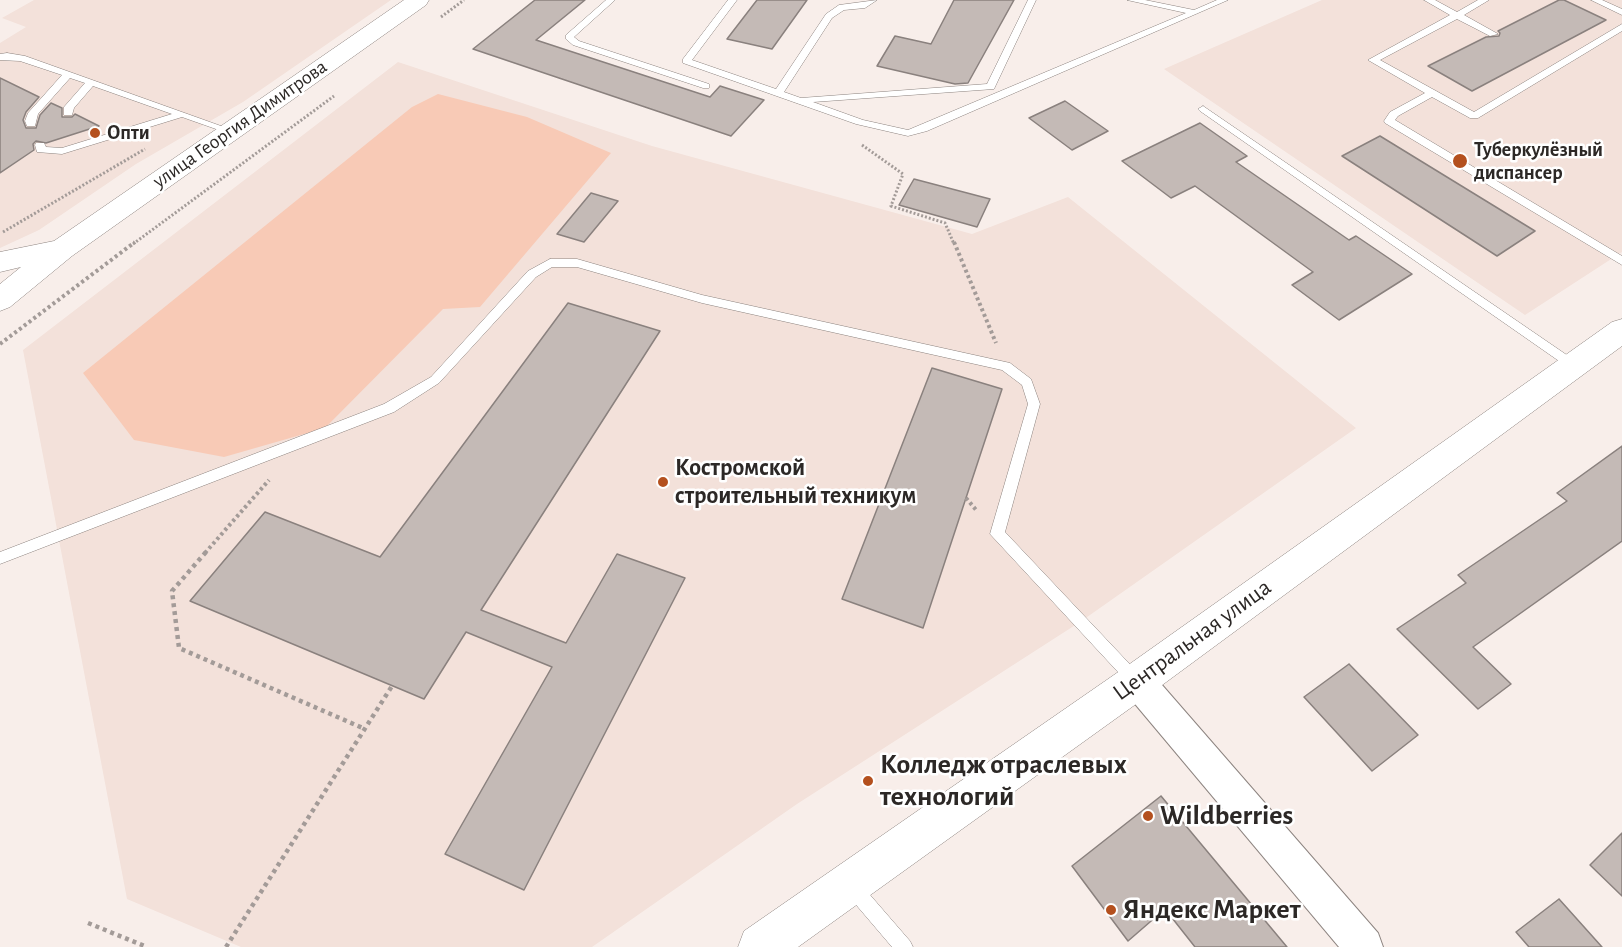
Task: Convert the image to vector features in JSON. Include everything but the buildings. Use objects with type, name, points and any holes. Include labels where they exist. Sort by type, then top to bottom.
[{"type":"street","name":"улица Георгия Димитрова","points":[[0,300],[62,249],[418,0]]},
{"type":"street","name":"улица Георгия Димитрова","points":[[0,262],[62,249]]},
{"type":"street","name":"Центральная улица","points":[[760,947],[1137,681],[1622,330]]},
{"type":"street","points":[[1137,681],[1364,947]]},
{"type":"lane","points":[[611,0],[569,37],[576,43],[706,86]]},
{"type":"lane","points":[[664,72],[686,61],[733,0]]},
{"type":"lane","points":[[778,93],[829,16],[842,8],[862,6],[873,0]]},
{"type":"lane","points":[[991,87],[1032,0]]},
{"type":"lane","points":[[1131,0],[1193,12]]},
{"type":"lane","points":[[686,61],[860,122],[908,133],[923,129],[1224,0]]},
{"type":"lane","points":[[1428,0],[1493,34]]},
{"type":"lane","points":[[1485,0],[1373,60],[1474,116],[1622,27]]},
{"type":"lane","points":[[1595,0],[1622,12]]},
{"type":"lane","points":[[0,57],[22,58],[230,131]]},
{"type":"lane","points":[[31,124],[33,113],[68,74]]},
{"type":"lane","points":[[68,113],[69,107],[91,82]]},
{"type":"lane","points":[[799,100],[1021,87]]},
{"type":"lane","points":[[1432,93],[1394,114],[1389,121],[1622,261]]},
{"type":"lane","points":[[1203,109],[1573,366]]},
{"type":"lane","points":[[40,145],[41,150],[62,151],[182,114]]},
{"type":"lane","points":[[75,134],[80,146]]},
{"type":"lane","points":[[0,558],[389,408],[435,380],[532,274],[550,263],[577,263],[702,299],[1006,366],[1027,382],[1034,404],[997,534],[1137,681]]},
{"type":"lane","points":[[849,884],[904,947]]},
{"type":"path","points":[[435,21],[464,0]]},
{"type":"path","points":[[0,344],[21,326],[339,92]]},
{"type":"path","points":[[0,233],[120,165],[194,118]]},
{"type":"path","points":[[860,122],[855,141],[903,174],[891,206],[945,223],[948,228],[1006,366]]},
{"type":"path","points":[[301,443],[172,591],[179,648],[365,729]]},
{"type":"path","points":[[226,947],[392,686]]},
{"type":"path","points":[[88,923],[147,947]]},
{"type":"shaded area","points":[[34,0],[391,0],[243,102],[136,164],[39,230],[0,248],[0,43],[26,27],[2,18]]},
{"type":"shaded area","name":"Туберкулёзный диспансер","points":[[1322,0],[1622,0],[1622,252],[1525,315],[1164,69]]},
{"type":"shaded area","name":"Костромской строительный техникум","points":[[398,62],[652,146],[972,234],[1068,197],[1356,428],[1080,622],[797,804],[592,947],[241,947],[127,899],[23,350]]},
{"type":"shaded area","points":[[438,94],[527,117],[611,153],[480,307],[443,309],[325,428],[224,457],[134,440],[83,373],[412,107]]},
{"type":"place","name":"Опти","points":[[95,133]]},
{"type":"place","name":"Туберкулёзный диспансер","points":[[1460,161]]},
{"type":"place","name":"Костромской строительный техникум","points":[[663,482]]},
{"type":"place","name":"Колледж отраслевых технологий","points":[[868,781]]},
{"type":"place","name":"Wildberries","points":[[1148,816]]},
{"type":"place","name":"Яндекс Маркет","points":[[1111,910]]}]
